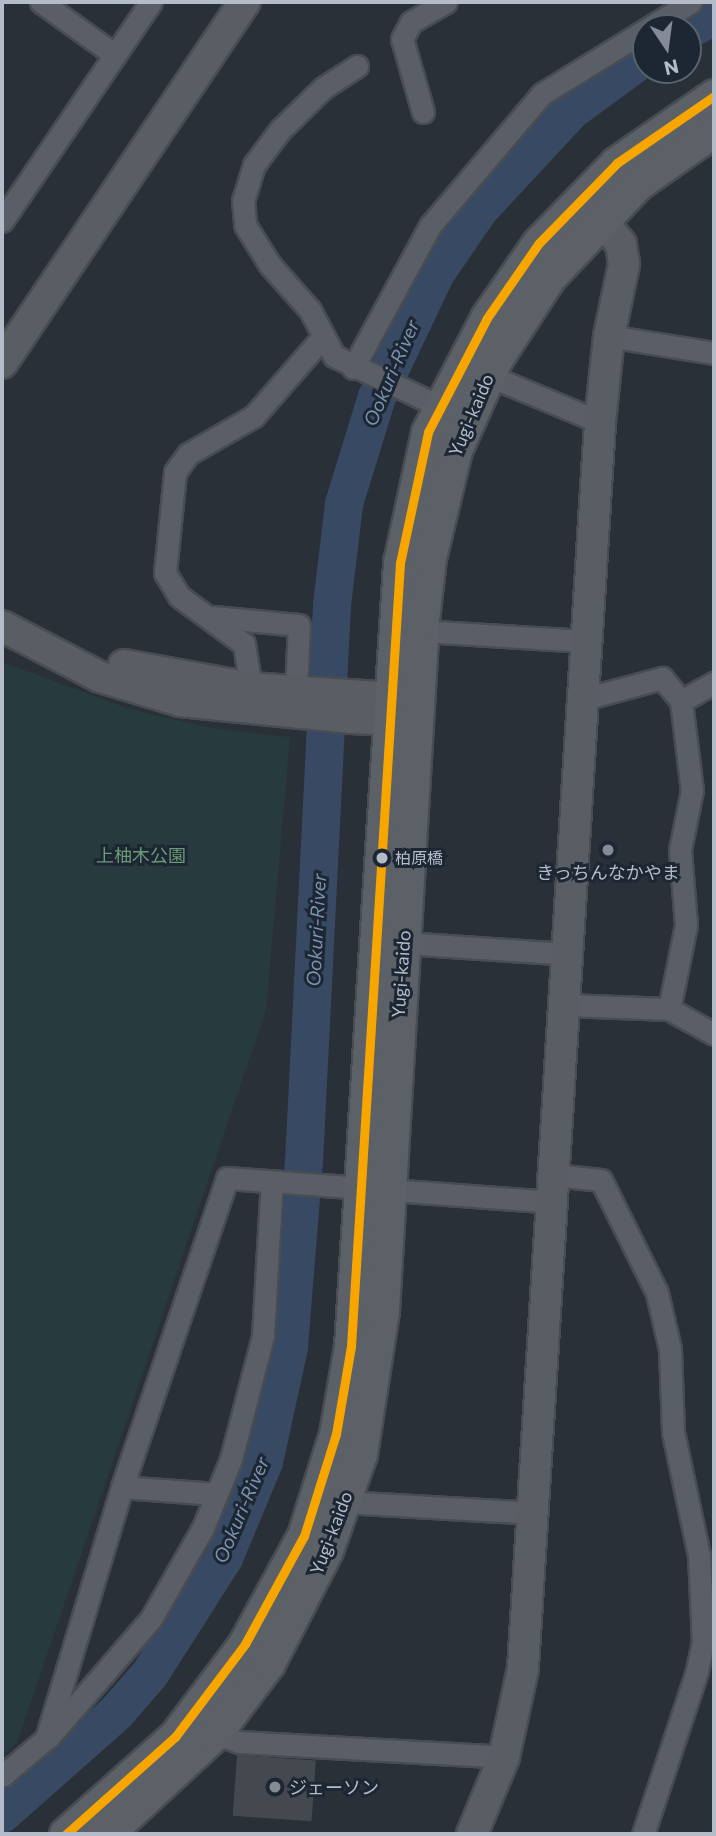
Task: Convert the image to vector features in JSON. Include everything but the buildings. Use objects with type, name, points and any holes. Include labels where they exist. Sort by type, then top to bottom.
[{"type":"main road","name":"Yugi-kaido","points":[[66,1834],[139,1772],[195,1713],[245,1644],[304,1536],[336,1433],[348,1375],[375,1188],[403,943],[400,710],[422,631],[441,497],[487,375],[591,207],[634,150],[714,96]]},
{"type":"main road","name":"Yugi-kaido","points":[[106,1834],[215,1733],[286,1632],[345,1502],[375,1382],[375,1188],[400,710],[404,525],[420,457],[440,407],[516,273],[591,207],[652,172],[714,130]]},
{"type":"street","points":[[41,2],[115,55]]},
{"type":"street","points":[[2,221],[151,2]]},
{"type":"street","points":[[2,363],[244,2]]},
{"type":"street","points":[[423,112],[402,39],[411,22],[446,2]]},
{"type":"street","points":[[357,370],[430,226],[542,94],[691,2]]},
{"type":"street","points":[[357,66],[323,88],[280,130],[254,165],[243,200],[245,225],[271,265],[310,310],[322,338],[334,356],[357,370],[440,407]]},
{"type":"street","points":[[472,1834],[504,1757],[523,1668],[600,422],[609,336],[624,260],[621,244],[591,207]]},
{"type":"street","points":[[609,336],[714,353]]},
{"type":"street","points":[[251,688],[244,644],[214,617],[179,596],[166,573],[175,472],[188,453],[254,416],[322,338]]},
{"type":"street","points":[[487,375],[600,422]]},
{"type":"street","points":[[214,617],[299,625],[304,699]]},
{"type":"street","points":[[2,626],[100,677],[180,701],[304,699]]},
{"type":"street","points":[[422,631],[587,641]]},
{"type":"street","points":[[44,647],[304,699],[400,710]]},
{"type":"street","points":[[584,699],[662,678],[681,701],[692,790],[680,850],[685,925],[669,1009]]},
{"type":"street","points":[[681,701],[714,683]]},
{"type":"street","points":[[403,943],[568,954]]},
{"type":"street","points":[[565,1006],[669,1009],[714,1034]]},
{"type":"street","points":[[46,1739],[122,1487],[227,1178],[375,1188],[553,1188],[601,1180],[657,1293],[670,1349],[673,1432],[699,1555],[699,1661],[643,1834]]},
{"type":"street","points":[[2,1776],[46,1739],[151,1619],[179,1573],[216,1494],[247,1405],[263,1336],[277,1182]]},
{"type":"street","points":[[122,1487],[216,1494]]},
{"type":"street","points":[[345,1502],[534,1513]]},
{"type":"street","points":[[215,1733],[239,1742],[504,1757]]},
{"type":"green space","name":"上柚木公園","points":[[2,662],[130,709],[211,728],[290,737],[266,1010],[17,1743],[2,1756]]},
{"type":"waterway","name":"Ookuri-River","points":[[702,22],[714,16]]},
{"type":"waterway","name":"Ookuri-River","points":[[2,1814],[116,1713],[150,1674],[224,1558],[264,1462],[289,1347],[304,1162],[332,605],[344,504],[377,397],[436,273],[479,210],[571,111],[632,66]]},
{"type":"transit line","points":[[66,1834],[175,1737],[245,1644],[304,1536],[336,1434],[351,1346],[400,563],[428,432],[487,318],[539,243],[617,163],[714,96]]},
{"type":"place","name":"きっちんなかやま","points":[[608,850]]},
{"type":"place","name":"柏原橋","points":[[382,858]]},
{"type":"place","name":"ジェーソン","points":[[275,1787]]}]
